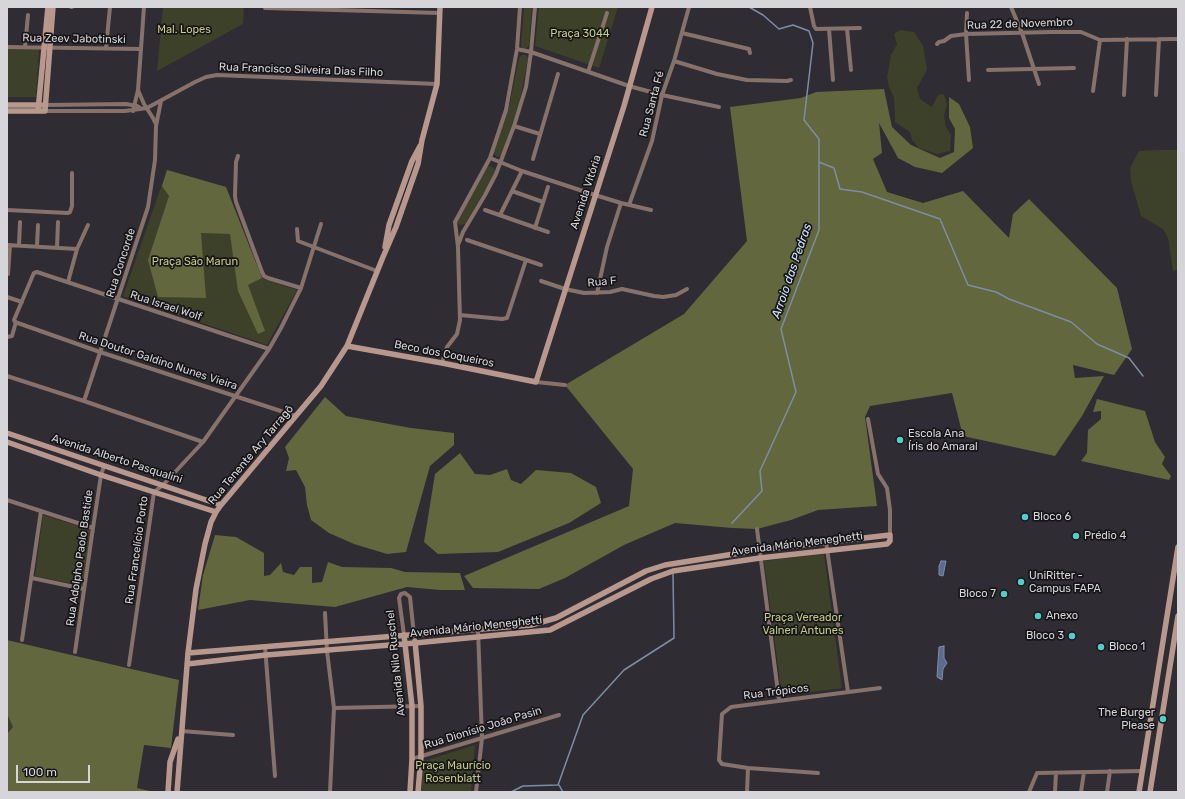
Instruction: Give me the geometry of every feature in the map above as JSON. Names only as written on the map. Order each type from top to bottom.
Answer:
[{"type":"street","points":[[45,108],[48,7]]},
{"type":"street","points":[[38,108],[53,7]]},
{"type":"street","points":[[106,48],[110,7]]},
{"type":"street","points":[[133,111],[138,90],[144,7]]},
{"type":"street","points":[[442,363],[447,347],[457,334],[460,320],[458,247],[454,224],[455,218],[473,190],[490,158],[506,110],[517,49],[520,7]]},
{"type":"street","points":[[458,247],[465,228],[485,195],[501,163],[514,126],[526,86],[535,7]]},
{"type":"street","name":"Avenida Vitória","points":[[536,382],[629,86],[652,7]]},
{"type":"street","name":"Rua Santa Fé","points":[[629,205],[652,141],[662,95],[674,61],[689,7]]},
{"type":"street","points":[[810,7],[814,26],[818,30],[860,28]]},
{"type":"street","points":[[1011,7],[1022,33],[1039,84]]},
{"type":"street","points":[[265,8],[440,10]]},
{"type":"street","name":"Rua Tenente Ary Tarragô","points":[[177,792],[188,653],[196,589],[205,544],[216,512],[221,505],[321,386],[347,346],[382,257],[396,227],[418,164],[422,140],[437,84],[440,10]]},
{"type":"street","points":[[588,72],[607,13]]},
{"type":"street","points":[[967,13],[966,34],[968,80]]},
{"type":"street","points":[[25,47],[28,15]]},
{"type":"street","points":[[847,28],[851,70]]},
{"type":"street","points":[[830,29],[833,80]]},
{"type":"street","name":"Rua 22 de Novembro","points":[[937,44],[950,36],[966,34],[1081,32],[1100,40],[1178,39]]},
{"type":"street","points":[[682,33],[749,49],[750,53]]},
{"type":"street","points":[[1124,95],[1127,39]]},
{"type":"street","points":[[1156,95],[1159,39]]},
{"type":"street","points":[[1093,91],[1100,40]]},
{"type":"street","name":"Rua Zeev Jabotinski","points":[[7,47],[141,49]]},
{"type":"street","points":[[517,49],[531,52],[629,86],[662,95],[719,107]]},
{"type":"street","points":[[674,61],[717,74],[747,80],[791,80]]},
{"type":"street","points":[[988,70],[1074,68]]},
{"type":"street","points":[[533,159],[558,74]]},
{"type":"street","name":"Rua Francisco Silveira Dias Filho","points":[[147,108],[201,79],[217,75],[437,84]]},
{"type":"street","name":"Rua Concorde","points":[[138,90],[144,104],[154,118],[156,126]]},
{"type":"street","name":"Rua Concorde","points":[[84,401],[119,299],[148,207],[155,160],[156,126],[161,101]]},
{"type":"street","points":[[7,105],[38,108],[134,105],[140,108]]},
{"type":"street","points":[[7,111],[38,108]]},
{"type":"street","points":[[45,108],[133,111],[140,108],[147,108]]},
{"type":"street","points":[[514,126],[540,134]]},
{"type":"street","points":[[238,156],[236,162],[236,202],[262,272],[264,276],[268,278],[301,288]]},
{"type":"street","points":[[490,158],[522,171],[595,195],[652,210]]},
{"type":"street","points":[[500,216],[522,171]]},
{"type":"street","points":[[7,210],[70,212],[72,206],[72,173]]},
{"type":"street","points":[[535,228],[548,188]]},
{"type":"street","points":[[512,191],[543,202]]},
{"type":"street","points":[[597,293],[607,247],[621,203]]},
{"type":"street","points":[[485,210],[548,232]]},
{"type":"street","points":[[19,245],[20,222]]},
{"type":"street","points":[[57,248],[58,222]]},
{"type":"street","name":"Rua Francelício Porto","points":[[129,665],[154,492],[163,485],[203,442],[269,350],[301,288],[321,224]]},
{"type":"street","points":[[454,224],[459,229],[465,228]]},
{"type":"street","points":[[37,246],[38,225]]},
{"type":"street","points":[[68,282],[77,249],[88,225]]},
{"type":"street","points":[[297,229],[297,240],[377,271]]},
{"type":"street","points":[[467,240],[541,266]]},
{"type":"street","points":[[8,274],[8,245],[77,249]]},
{"type":"street","points":[[460,315],[502,319],[507,318],[526,260]]},
{"type":"street","name":"Rua Israel Wolf","points":[[22,302],[34,273],[68,282],[269,350]]},
{"type":"street","name":"Rua F","points":[[541,281],[565,289],[584,293],[597,293],[622,289],[663,297],[676,295],[687,289]]},
{"type":"street","points":[[7,297],[22,302],[12,336],[7,337]]},
{"type":"street","name":"Rua Doutor Galdino Nunes Vieira","points":[[15,322],[100,352],[296,416]]},
{"type":"street","name":"Beco dos Coqueiros","points":[[347,346],[536,382]]},
{"type":"street","points":[[7,382],[8,377],[84,401],[203,442]]},
{"type":"street","points":[[536,382],[566,385]]},
{"type":"street","points":[[868,419],[878,474],[887,488],[890,510],[890,535]]},
{"type":"street","name":"Avenida Alberto Pasqualini","points":[[7,433],[221,505]]},
{"type":"street","name":"Avenida Alberto Pasqualini","points":[[7,442],[101,475],[216,512]]},
{"type":"street","name":"Rua Adolpho Paolo Bastide","points":[[75,652],[101,475],[104,466]]},
{"type":"street","points":[[7,500],[93,528]]},
{"type":"street","points":[[22,640],[41,511]]},
{"type":"street","points":[[757,529],[779,700]]},
{"type":"street","name":"Avenida Mário Meneghetti","points":[[187,664],[266,655],[327,651],[550,630],[651,579],[673,571],[760,558],[887,544],[890,541],[890,535],[759,550],[664,565],[646,571],[556,618],[531,625],[188,653]]},
{"type":"street","points":[[826,542],[848,692]]},
{"type":"street","points":[[1143,792],[1139,792],[1178,547]]},
{"type":"street","points":[[664,565],[667,573]]},
{"type":"street","points":[[32,578],[84,589]]},
{"type":"street","name":"Avenida Nilo Ruschel","points":[[410,792],[412,759],[412,706],[399,598],[401,594],[405,593],[410,597],[421,706],[421,757],[418,792]]},
{"type":"street","points":[[605,593],[608,600]]},
{"type":"street","points":[[326,613],[327,651],[334,708],[330,792]]},
{"type":"street","points":[[1167,619],[1178,614]]},
{"type":"street","points":[[1150,792],[1178,614]]},
{"type":"street","points":[[548,620],[550,630]]},
{"type":"street","points":[[476,792],[482,738],[478,630]]},
{"type":"street","points":[[265,646],[275,776]]},
{"type":"street","name":"Rua Trópicos","points":[[748,768],[722,764],[719,760],[722,714],[731,707],[880,688]]},
{"type":"street","points":[[334,708],[421,706]]},
{"type":"street","name":"Rua Dionísio João Pasin","points":[[412,759],[559,715]]},
{"type":"street","points":[[181,731],[233,735]]},
{"type":"street","name":"Rua Tenente Ary Tarragô","points":[[168,792],[170,764],[181,731]]},
{"type":"street","points":[[170,764],[176,762],[178,765]]},
{"type":"street","points":[[747,792],[748,768],[818,773]]},
{"type":"street","points":[[1107,792],[1110,771]]},
{"type":"street","points":[[1029,792],[1038,773],[1142,771]]},
{"type":"street","points":[[1081,792],[1084,772]]},
{"type":"street","points":[[1054,792],[1056,773]]},
{"type":"green space","name":"Mal. Lopes","points":[[163,7],[244,7],[243,24],[157,71]]},
{"type":"green space","points":[[524,7],[532,7],[529,45],[526,49],[522,48],[521,45]]},
{"type":"green space","name":"Praça 3044","points":[[539,7],[618,7],[599,68],[535,46]]},
{"type":"green space","points":[[900,30],[914,32],[923,46],[927,70],[917,88],[920,99],[932,107],[938,95],[944,94],[947,104],[944,116],[946,127],[951,135],[950,151],[937,154],[919,148],[912,140],[910,132],[895,122],[894,98],[889,87],[887,77],[891,55],[897,44],[894,34]]},
{"type":"green space","points":[[7,49],[39,49],[36,97],[7,97]]},
{"type":"green space","points":[[522,55],[526,55],[528,58],[520,100],[502,155],[497,157],[494,151],[509,107],[519,58]]},
{"type":"green space","points":[[884,89],[892,127],[911,145],[940,158],[954,152],[955,129],[949,118],[949,97],[959,104],[970,127],[973,148],[942,173],[915,167],[898,158],[879,123],[882,153],[873,159],[887,192],[923,203],[963,191],[1009,238],[1013,214],[1029,199],[1117,288],[1132,349],[1114,375],[1073,365],[1075,378],[1104,376],[1082,416],[1055,456],[963,436],[952,393],[870,406],[865,417],[877,506],[818,510],[791,520],[757,529],[675,523],[624,545],[565,578],[539,589],[473,588],[464,576],[629,506],[633,469],[565,385],[684,314],[747,241],[730,107],[801,98],[816,92]]},
{"type":"green space","points":[[1178,150],[1178,270],[1173,271],[1168,238],[1163,229],[1141,216],[1131,181],[1130,168],[1139,151]]},
{"type":"green space","points":[[490,166],[494,168],[495,171],[490,182],[465,224],[459,225],[457,220],[487,167]]},
{"type":"green space","name":"Praça São Marun","points":[[167,170],[226,187],[262,278],[297,290],[267,345],[123,296]]},
{"type":"green space","points":[[167,170],[226,187],[262,278],[248,285],[265,331],[258,334],[238,291],[230,234],[201,233],[206,298],[158,297],[148,260],[169,196],[162,186]]},
{"type":"green space","points":[[325,397],[346,416],[411,428],[454,433],[454,445],[430,466],[406,552],[387,554],[354,544],[329,533],[311,520],[307,505],[305,487],[296,470],[286,471],[289,458],[285,447]]},
{"type":"green space","points":[[1097,399],[1145,411],[1155,442],[1165,457],[1162,464],[1171,476],[1169,480],[1081,461],[1087,453],[1088,430],[1101,419],[1101,411],[1093,412]]},
{"type":"green space","points":[[460,453],[475,474],[490,475],[507,469],[511,480],[521,484],[536,470],[571,473],[596,487],[601,503],[569,523],[498,552],[438,554],[424,542],[435,474]]},
{"type":"green space","points":[[43,515],[91,530],[83,586],[35,576]]},
{"type":"green space","points":[[215,535],[236,537],[264,553],[264,576],[270,575],[281,563],[283,572],[294,575],[300,567],[312,567],[312,583],[322,582],[328,562],[342,567],[391,568],[405,572],[460,573],[465,590],[440,590],[407,587],[335,607],[250,600],[198,610],[203,575]]},
{"type":"green space","name":"Praça Vereador Valneri Antunes","points":[[824,554],[842,688],[782,696],[764,561]]},
{"type":"green space","points":[[7,640],[179,680],[171,748],[144,745],[137,788],[154,792],[7,792],[7,734],[13,727],[7,714]]},
{"type":"green space","points":[[7,714],[13,727],[7,734]]},
{"type":"green space","name":"Praça Maurício Rosenblatt","points":[[475,745],[471,792],[421,792],[424,761]]},
{"type":"water","points":[[941,561],[946,561],[943,576],[939,575],[939,566]]},
{"type":"water","points":[[944,646],[944,658],[947,663],[943,669],[942,680],[937,677],[939,647]]},
{"type":"waterway","name":"Arroio das Pedras","points":[[732,523],[762,491],[760,471],[796,392],[781,329],[819,230],[819,139],[804,120],[813,43],[809,31],[793,25],[779,29],[763,15],[749,7]]},
{"type":"waterway","points":[[819,162],[834,168],[840,189],[862,192],[940,219],[968,285],[996,292],[1009,299],[1071,322],[1097,344],[1129,358],[1143,376]]},
{"type":"waterway","name":"Arroio das Pedras","points":[[558,785],[583,715],[624,670],[674,638],[673,574]]},
{"type":"waterway","name":"Arroio das Pedras","points":[[511,792],[523,786],[558,785]]},
{"type":"waterway","points":[[559,785],[563,792]]},
{"type":"place","name":"Escola Ana Íris do Amaral","points":[[900,440]]},
{"type":"place","name":"Bloco 6","points":[[1025,517]]},
{"type":"place","name":"Prédio 4","points":[[1076,536]]},
{"type":"place","name":"UniRitter - Campus FAPA","points":[[1021,582]]},
{"type":"place","name":"Bloco 7","points":[[1004,594]]},
{"type":"place","name":"Anexo","points":[[1038,616]]},
{"type":"place","name":"Bloco 3","points":[[1072,636]]},
{"type":"place","name":"Bloco 1","points":[[1101,647]]},
{"type":"place","name":"The Burger Please","points":[[1163,719]]}]
